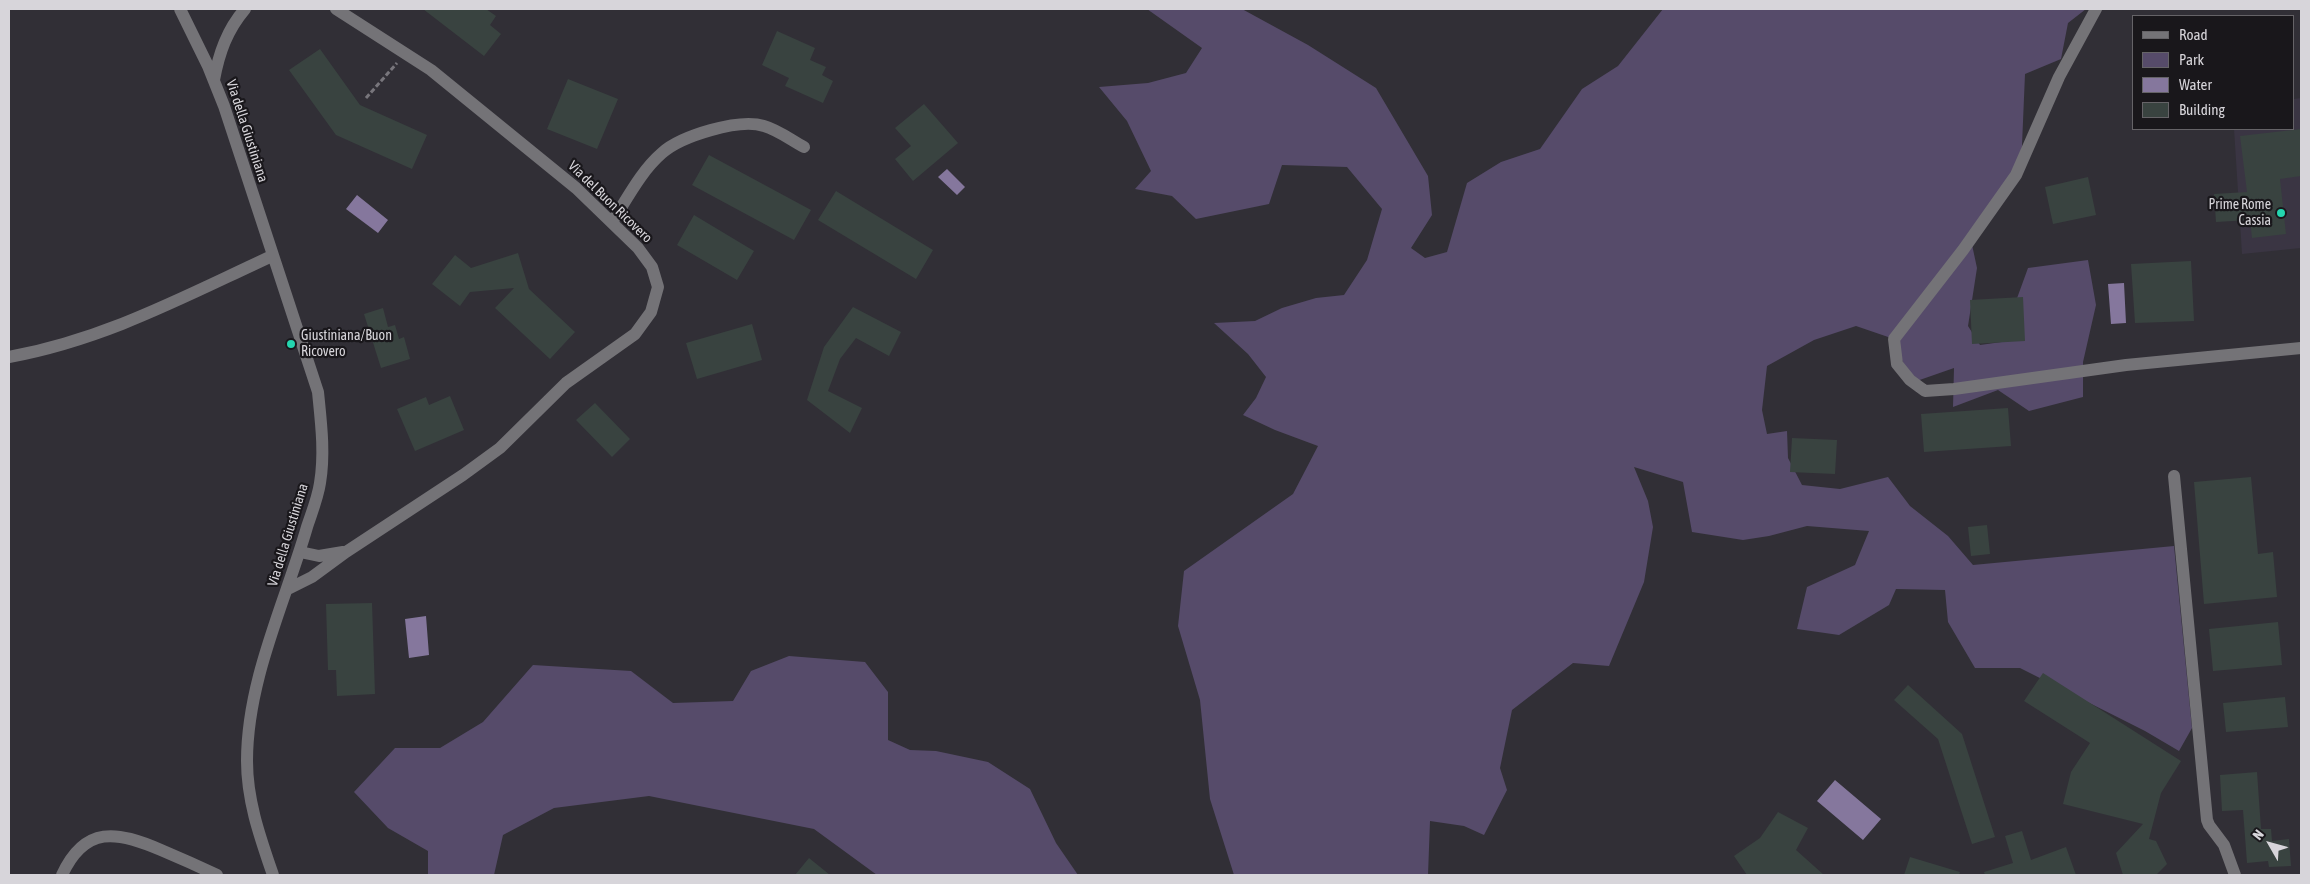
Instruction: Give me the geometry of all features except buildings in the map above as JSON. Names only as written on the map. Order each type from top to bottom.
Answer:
[{"type":"street","name":"Via della Giustiniana","points":[[180,9],[214,80],[318,392],[323,433],[320,483],[252,704],[247,761],[249,801],[273,875]]},
{"type":"street","points":[[214,80],[226,38],[235,21],[246,9]]},
{"type":"street","name":"Via del Buon Ricovero","points":[[288,589],[312,576],[489,456],[566,383],[621,345],[644,324],[655,304],[658,287],[655,274],[638,248],[576,188],[431,70],[336,9]]},
{"type":"street","points":[[2096,9],[2059,77],[2016,175],[1964,250],[1894,339],[1897,364],[1910,380],[1925,390],[1954,389],[2126,365],[2301,348]]},
{"type":"street","points":[[612,222],[657,158],[668,148],[691,137],[741,124],[756,124],[771,128],[804,148]]},
{"type":"street","points":[[9,357],[64,345],[107,331],[272,256]]},
{"type":"street","points":[[2174,476],[2207,820],[2209,826],[2224,845],[2235,875]]},
{"type":"street","name":"Via del Buon Ricovero","points":[[300,552],[318,556],[346,552]]},
{"type":"street","points":[[62,875],[68,862],[81,847],[93,839],[114,835],[134,838],[217,875]]},
{"type":"path","points":[[366,98],[405,53]]},
{"type":"shaded area","points":[[2301,98],[2301,248],[2242,254],[2234,130],[2295,130],[2295,99]]},
{"type":"green space","points":[[1147,9],[1242,9],[1308,45],[1376,88],[1428,176],[1432,215],[1411,248],[1425,258],[1447,252],[1467,183],[1501,162],[1540,149],[1582,89],[1618,66],[1663,9],[2086,9],[2068,23],[2061,59],[2025,74],[2021,169],[1971,240],[1977,268],[1968,326],[1980,345],[2016,340],[2012,312],[2028,268],[2088,260],[2096,305],[2083,362],[2083,397],[2029,411],[1998,390],[1953,407],[1954,368],[1911,383],[1894,339],[1856,326],[1814,340],[1767,366],[1762,410],[1767,434],[1787,431],[1788,458],[1802,485],[1840,489],[1888,477],[1910,506],[1948,536],[1973,565],[2174,546],[2192,728],[2179,751],[2145,731],[2020,668],[1975,668],[1948,622],[1945,590],[1896,589],[1889,605],[1839,635],[1797,629],[1807,587],[1855,565],[1869,531],[1807,526],[1769,536],[1743,540],[1692,532],[1683,482],[1634,467],[1648,501],[1653,527],[1644,582],[1609,666],[1573,663],[1512,710],[1500,768],[1507,790],[1484,835],[1464,826],[1430,821],[1428,875],[1234,875],[1210,799],[1200,700],[1178,626],[1184,571],[1293,494],[1318,446],[1275,430],[1243,415],[1256,398],[1266,377],[1248,354],[1214,323],[1255,321],[1282,308],[1316,298],[1344,295],[1367,260],[1382,209],[1347,167],[1282,165],[1269,204],[1196,219],[1172,196],[1135,189],[1151,171],[1127,121],[1099,87],[1148,83],[1186,73],[1202,48]]},
{"type":"green space","points":[[789,656],[865,662],[888,692],[888,740],[910,750],[936,751],[988,762],[1030,789],[1056,843],[1078,875],[877,875],[814,829],[649,796],[554,808],[503,835],[494,875],[428,875],[428,851],[388,828],[354,792],[395,748],[440,748],[483,722],[533,665],[631,671],[673,703],[733,701],[751,671]]},
{"type":"water","points":[[947,169],[965,187],[957,195],[938,177]]},
{"type":"water","points":[[357,195],[388,220],[378,233],[346,209]]},
{"type":"water","points":[[2124,283],[2126,323],[2111,324],[2108,284]]},
{"type":"water","points":[[426,616],[429,655],[409,658],[405,619]]},
{"type":"water","points":[[1835,780],[1881,819],[1863,840],[1817,801]]},
{"type":"place","name":"Prime Rome Cassia","points":[[2281,213]]},
{"type":"place","name":"Giustiniana/Buon Ricovero","points":[[291,344]]}]
